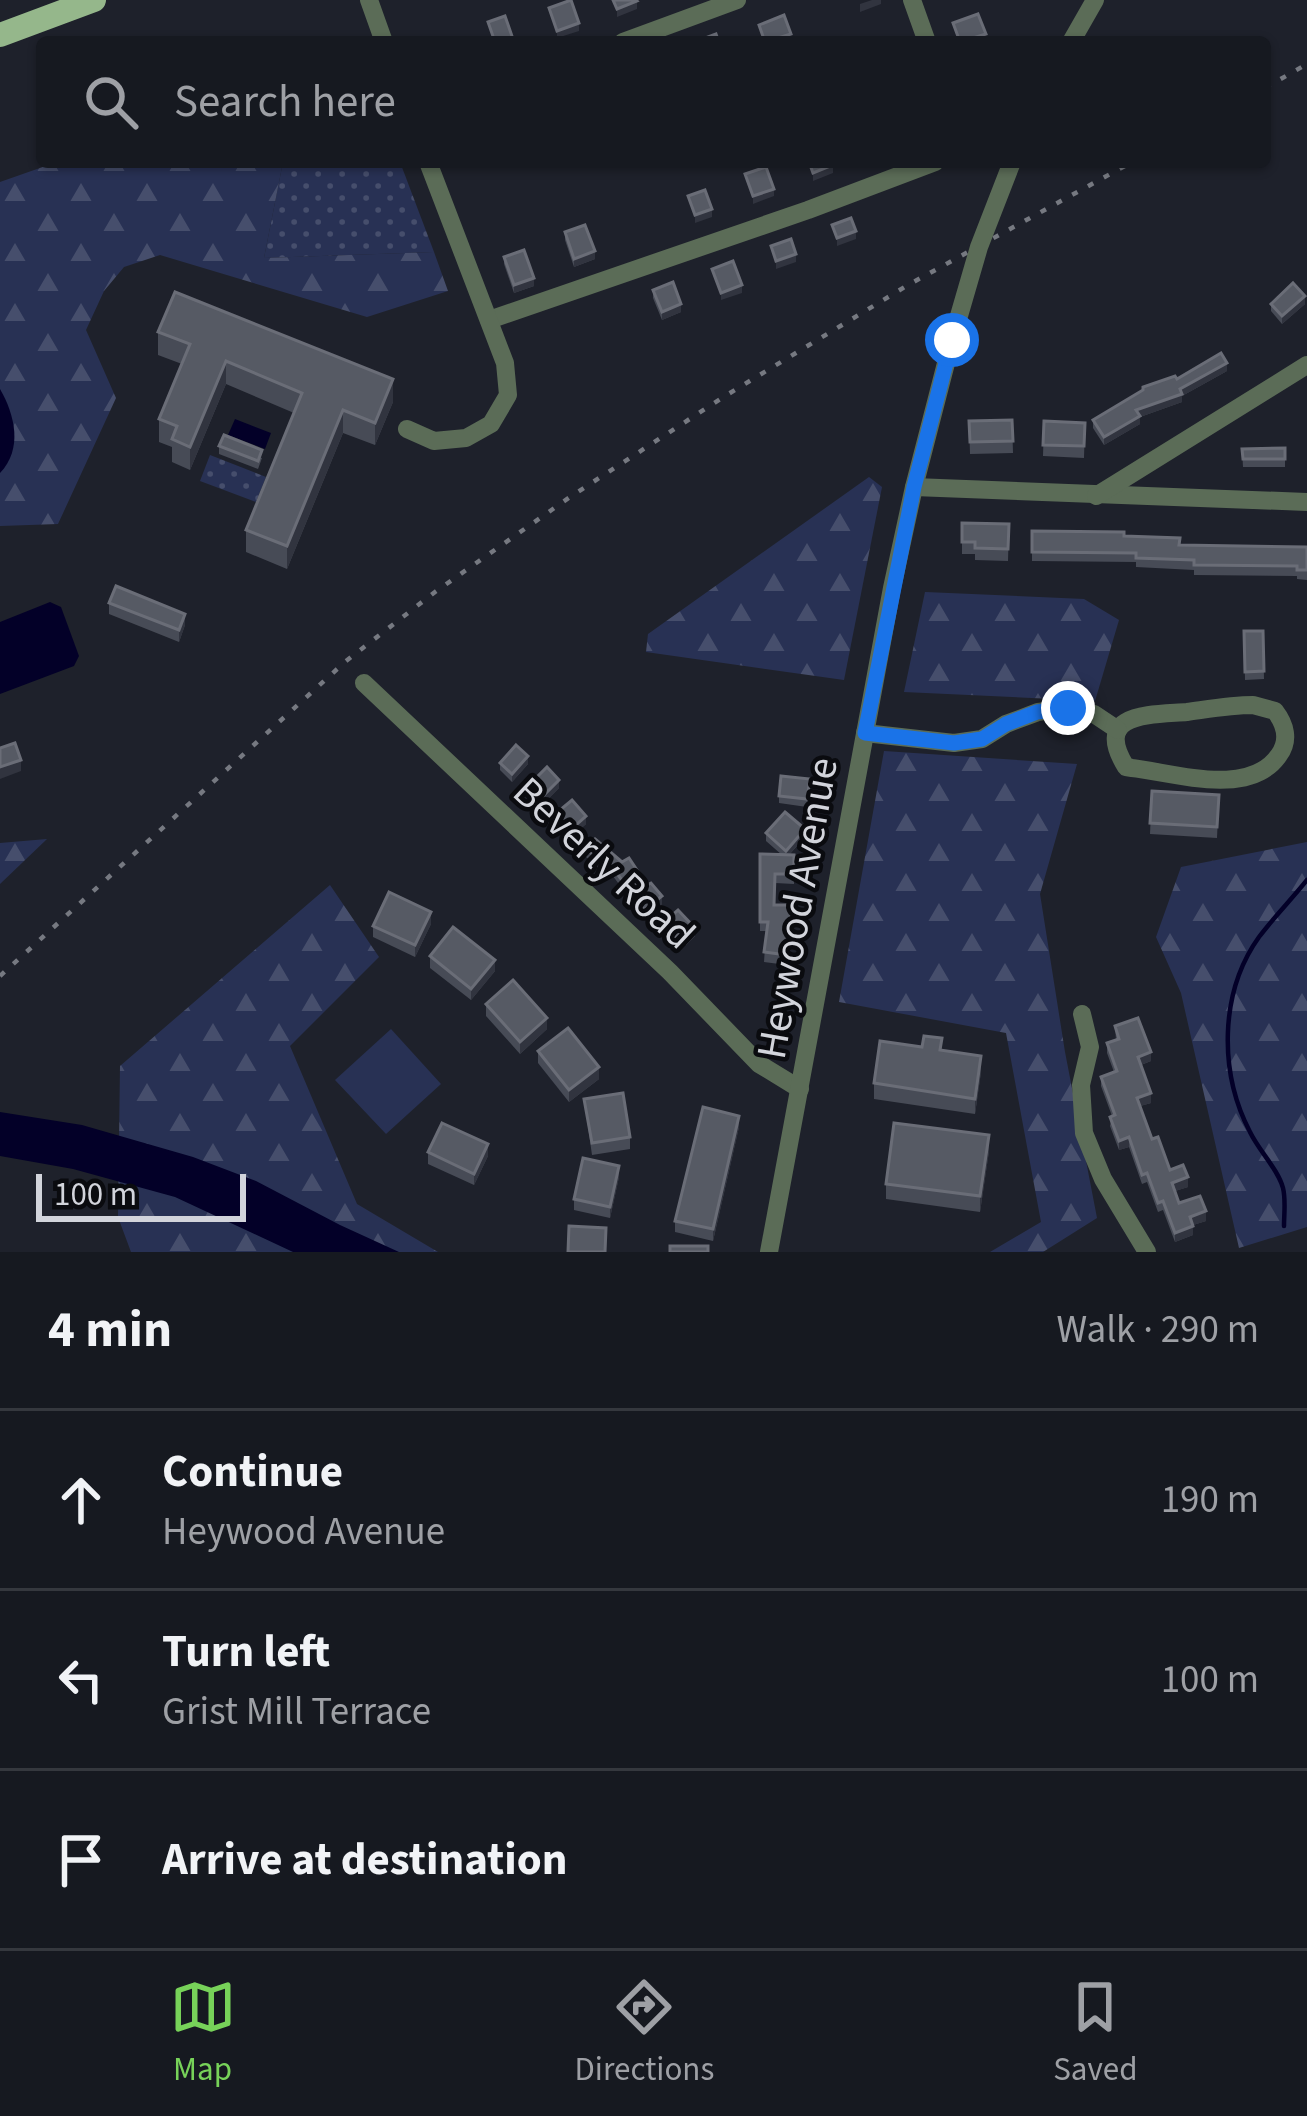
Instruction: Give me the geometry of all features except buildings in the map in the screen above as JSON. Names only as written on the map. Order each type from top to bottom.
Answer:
[{"type":"main road","points":[[0,35],[94,0]]},
{"type":"street","points":[[369,0],[382,36]]},
{"type":"street","points":[[639,36],[737,0]]},
{"type":"street","points":[[912,0],[925,36]]},
{"type":"street","points":[[1074,36],[1095,0]]},
{"type":"street","points":[[407,429],[434,441],[466,438],[491,424],[508,395],[505,363],[430,168]]},
{"type":"street","points":[[489,320],[919,168]]},
{"type":"street","name":"Heywood Avenue","points":[[769,1252],[914,487],[952,340],[1010,168]]},
{"type":"street","points":[[1096,496],[1307,364]]},
{"type":"street","points":[[914,487],[1307,502]]},
{"type":"street","name":"Beverly Road","points":[[364,683],[670,972],[759,1064],[800,1089]]},
{"type":"street","points":[[1253,705],[1275,711],[1286,735],[1281,753],[1265,770],[1224,781],[1126,767],[1116,747],[1118,730],[1136,716],[1253,705]]},
{"type":"street","points":[[865,733],[954,743],[982,739],[1037,712],[1068,708],[1094,714],[1118,730]]},
{"type":"street","points":[[1082,1013],[1090,1047],[1081,1085],[1084,1133],[1103,1179],[1147,1252]]},
{"type":"green space","points":[[40,168],[282,168],[264,258],[434,252],[448,291],[367,317],[160,255],[124,267],[104,291],[86,330],[116,398],[58,524],[0,526],[0,182]]},
{"type":"green space","points":[[282,168],[402,168],[434,252],[264,258]]},
{"type":"green space","points":[[210,455],[266,477],[256,502],[200,481]]},
{"type":"green space","points":[[869,477],[882,487],[844,680],[646,652],[648,634]]},
{"type":"green space","points":[[925,592],[1084,599],[1119,620],[1095,701],[904,692]]},
{"type":"green space","points":[[884,751],[1077,764],[1040,894],[1097,1218],[1043,1252],[990,1252],[1041,1222],[1006,1033],[839,1002]]},
{"type":"green space","points":[[47,839],[0,884],[0,843]]},
{"type":"green space","points":[[1307,842],[1307,1227],[1239,1248],[1181,993],[1156,937],[1181,867]]},
{"type":"green space","points":[[330,885],[379,957],[290,1046],[357,1204],[438,1252],[131,1252],[118,1217],[120,1066]]},
{"type":"green space","points":[[391,1029],[441,1084],[386,1134],[335,1080]]},
{"type":"shaded area","points":[[0,389],[10,410],[14,443],[0,473]]},
{"type":"shaded area","points":[[235,419],[271,433],[265,449],[228,435]]},
{"type":"shaded area","points":[[50,602],[61,607],[79,656],[74,666],[0,694],[0,622]]},
{"type":"shaded area","points":[[0,1112],[82,1125],[193,1157],[256,1181],[399,1252],[293,1252],[175,1197],[73,1169],[0,1156]]},
{"type":"waterway","points":[[1284,1226],[1281,1181],[1250,1132],[1233,1085],[1228,1033],[1236,983],[1246,959],[1307,880]]},
{"type":"railway","points":[[1271,85],[1307,64]]},
{"type":"railway","points":[[0,976],[346,661],[435,592],[725,396],[908,285],[1121,168]]},
{"type":"route","points":[[952,340],[914,487],[865,733],[954,743],[982,739],[1037,712],[1068,708]]}]
